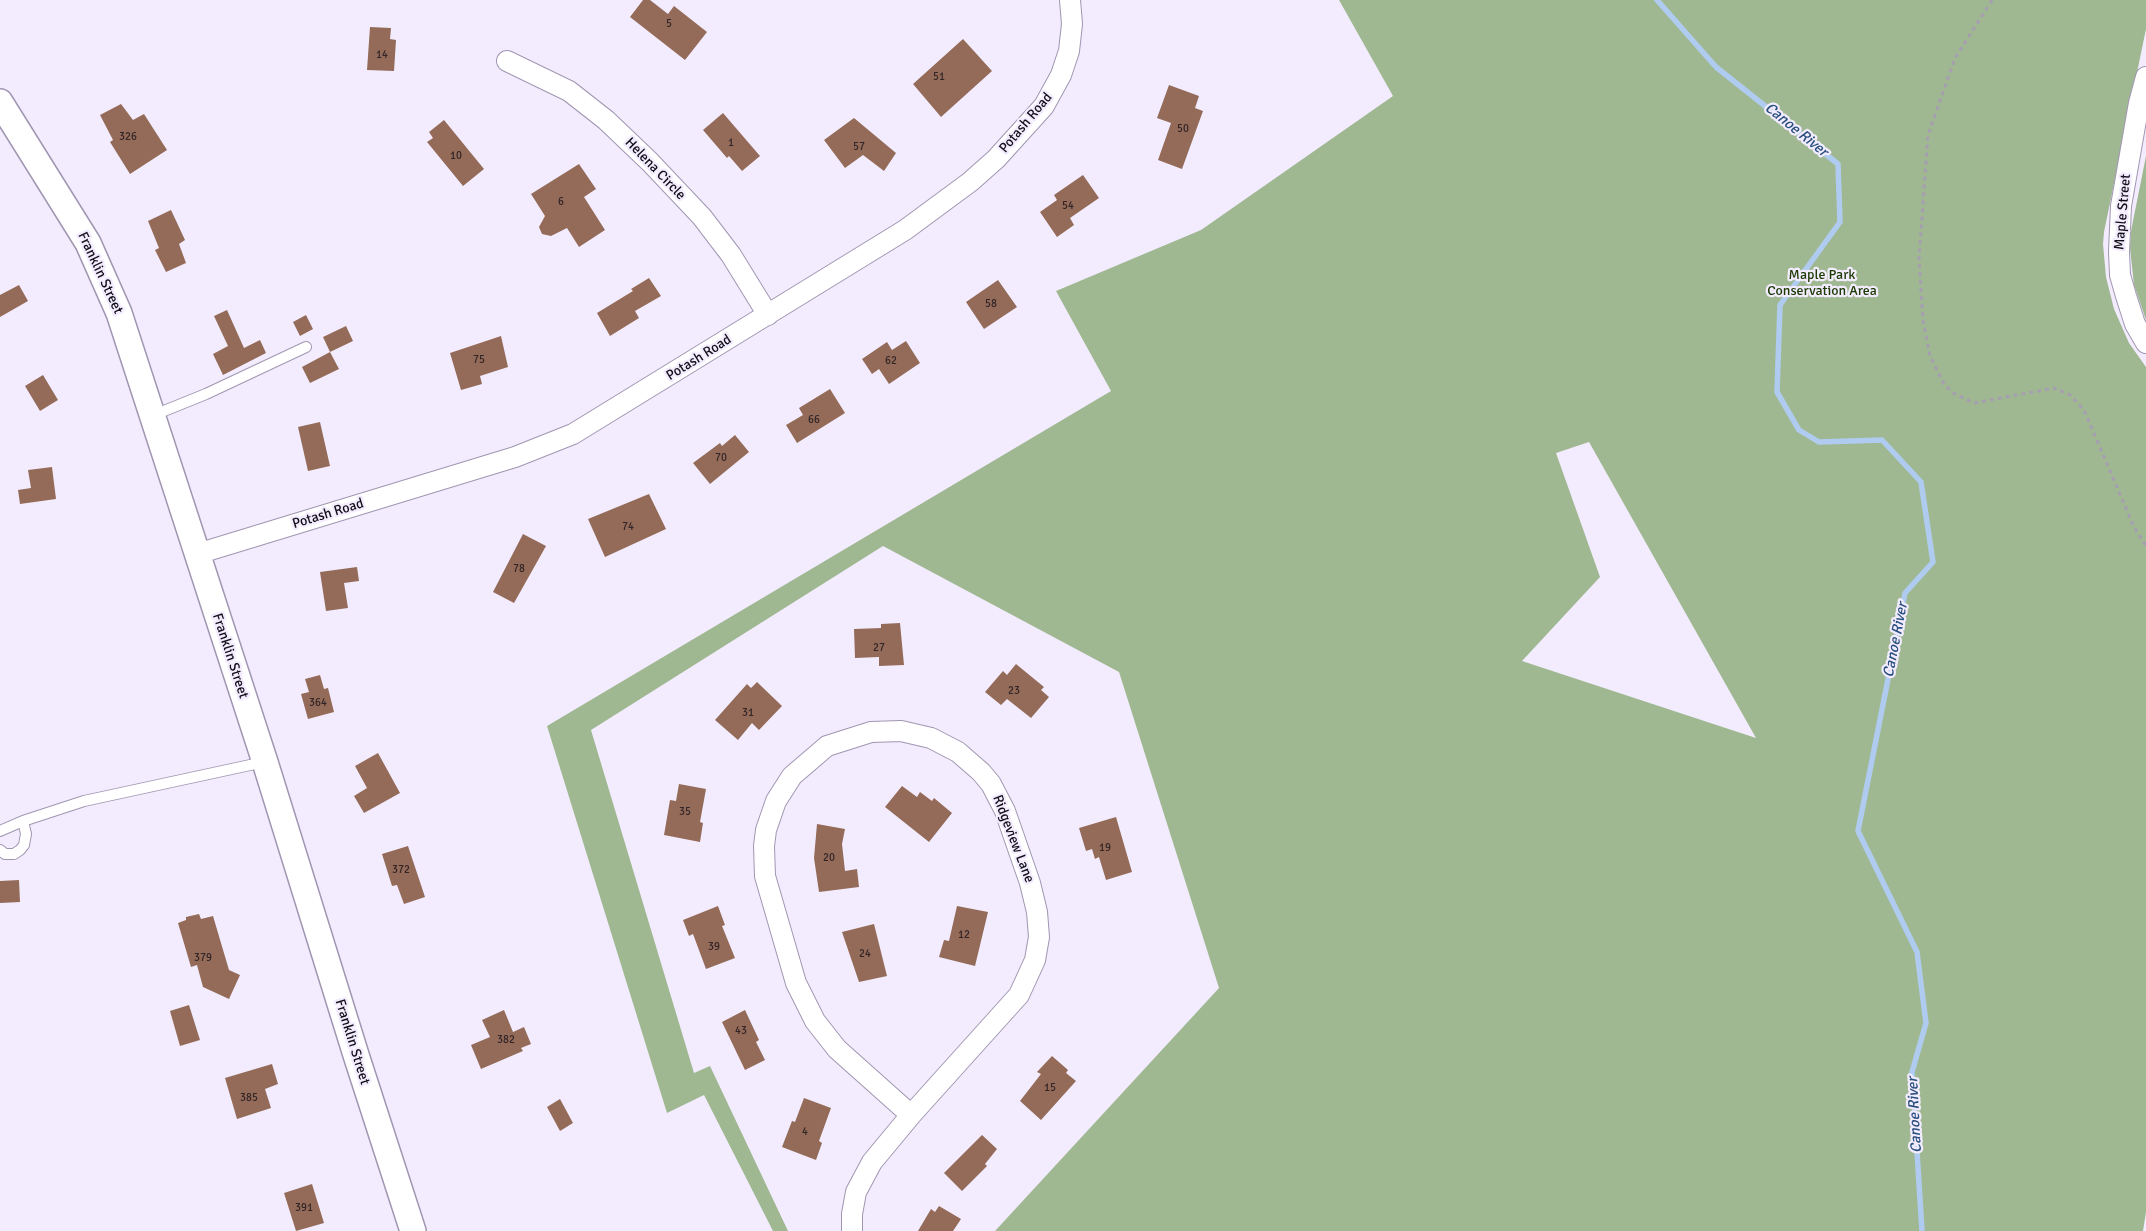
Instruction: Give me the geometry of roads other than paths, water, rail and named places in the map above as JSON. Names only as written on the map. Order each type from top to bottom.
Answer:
[{"type":"street","name":"Potash Road","points":[[197,554],[515,456],[561,440],[601,419],[926,216],[970,182],[1002,152],[1044,106],[1061,76],[1071,38],[1070,0]]},
{"type":"street","name":"Helena Circle","points":[[507,61],[568,92],[606,120],[644,156],[708,225],[731,255],[768,315]]},
{"type":"street","name":"Maple Street","points":[[2146,77],[2139,103],[2121,206],[2119,252],[2120,275],[2126,296],[2135,324],[2146,343]]},
{"type":"street","name":"Franklin Street","points":[[0,102],[55,188],[96,261],[119,313],[266,762],[358,1064],[413,1231]]},
{"type":"street","name":"Ridgeview Lane","points":[[852,1231],[852,1214],[856,1192],[872,1162],[911,1114],[1018,995],[1030,973],[1037,949],[1037,912],[1030,883],[1005,811],[991,784],[982,772],[958,752],[931,738],[901,731],[871,732],[827,746],[803,764],[788,782],[776,801],[766,830],[765,876],[796,984],[811,1015],[837,1048],[911,1114]]},
{"type":"lane","points":[[154,416],[306,347]]},
{"type":"lane","points":[[0,831],[23,821],[84,801],[266,762]]},
{"type":"lane","points":[[0,850],[5,854],[14,854],[24,845],[26,834],[23,821]]},
{"type":"waterway","name":"Canoe River","points":[[1657,0],[1716,67],[1838,164],[1840,222],[1780,305],[1777,392],[1799,430],[1819,442],[1882,440],[1921,482],[1933,562],[1905,593],[1858,831],[1917,952],[1926,1023],[1912,1072],[1922,1231]]},
{"type":"park label","name":"Maple Park Conservation Area","points":[[1822,284]]}]
